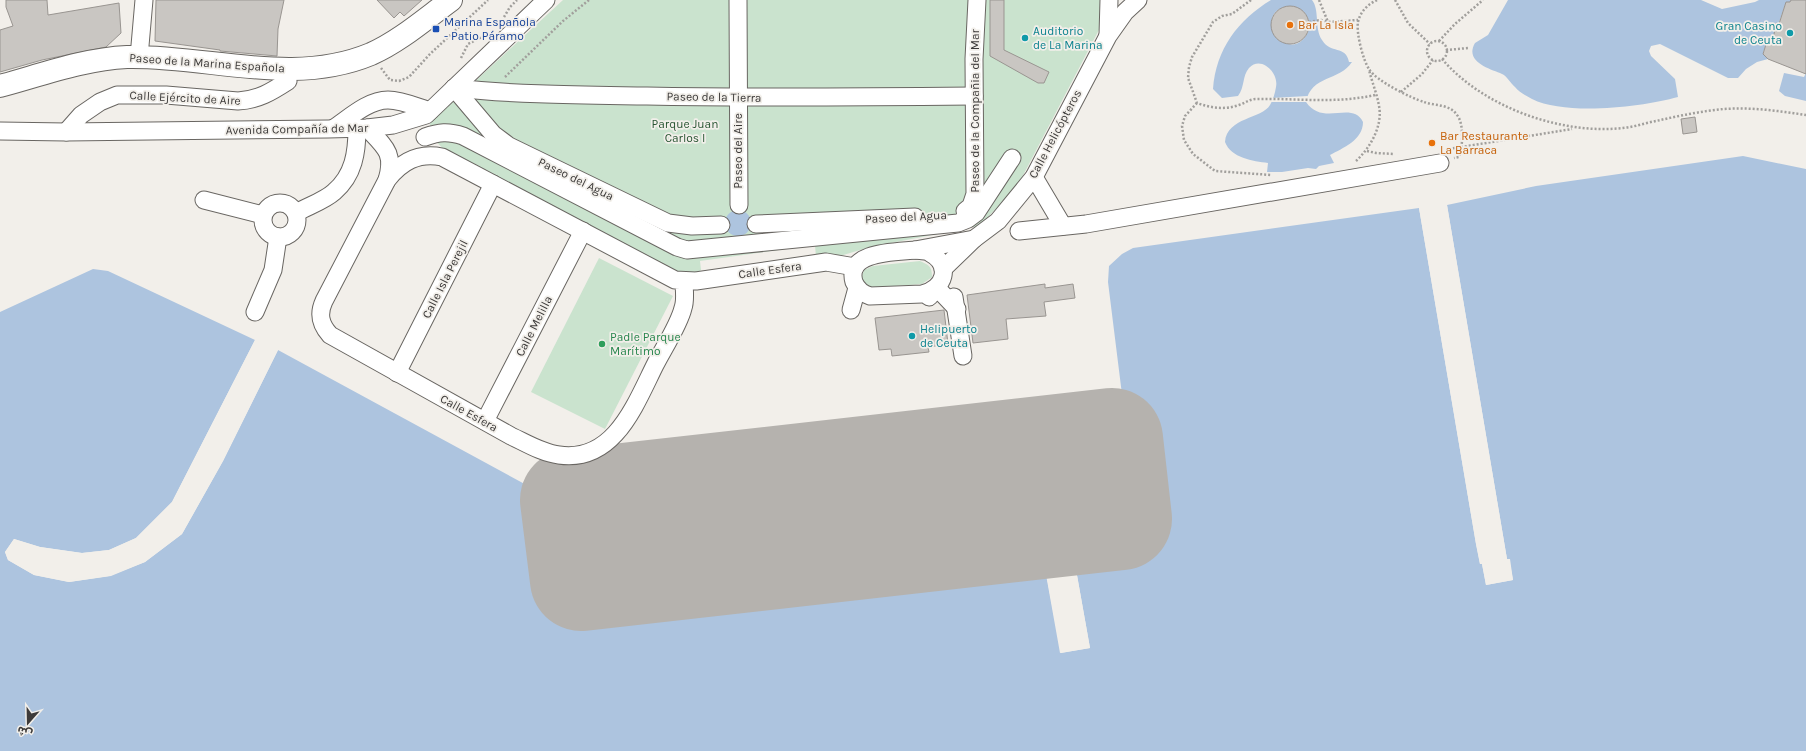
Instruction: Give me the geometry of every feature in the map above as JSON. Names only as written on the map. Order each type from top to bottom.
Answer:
[{"type":"main road","name":"Paseo de la Marina Española","points":[[0,86],[96,61],[139,57],[225,66],[276,69],[316,67],[345,63],[370,54],[393,43],[451,0]]},
{"type":"main road","name":"Paseo de la Marina Española","points":[[0,97],[96,70],[119,66],[142,66],[246,81],[288,81],[308,80],[328,74],[345,63]]},
{"type":"street","points":[[139,57],[144,0]]},
{"type":"street","name":"Avenida Compañía de Mar","points":[[0,131],[66,132],[333,129],[393,125],[428,113],[546,0]]},
{"type":"street","name":"Paseo del Aire","points":[[738,0],[739,205]]},
{"type":"street","name":"Paseo de la Compañia del Mar","points":[[960,215],[971,206],[975,194],[974,59],[977,0]]},
{"type":"street","name":"Calle Helicópteros","points":[[943,270],[974,239],[998,221],[1034,177],[1108,36],[1126,6],[1138,0]]},
{"type":"street","points":[[1108,1],[1108,36]]},
{"type":"street","name":"Calle Ejército de Aire","points":[[66,132],[81,115],[100,102],[117,95],[140,93],[238,101],[252,100],[270,93],[288,81]]},
{"type":"street","name":"Paseo de la Tierra","points":[[454,88],[490,92],[560,95],[738,98],[974,96]]},
{"type":"street","name":"Paseo del Agua","points":[[454,88],[489,130],[509,146],[668,223],[692,226],[721,225]]},
{"type":"street","points":[[333,129],[377,101],[388,100],[398,102],[428,113],[425,138],[430,155]]},
{"type":"street","points":[[296,213],[334,192],[340,185],[352,168],[362,128]]},
{"type":"street","name":"Calle Esfera","points":[[362,128],[385,149],[390,158],[390,169],[387,180]]},
{"type":"street","points":[[425,138],[437,132],[450,132],[463,136],[677,247],[688,250],[958,223],[968,219],[976,213],[1012,158]]},
{"type":"street","name":"Calle Esfera","points":[[684,281],[683,309],[644,388],[616,435],[600,448],[580,455],[559,455],[539,449],[486,422],[330,335],[324,328],[320,319],[324,301],[387,180],[395,170],[405,162],[417,157],[430,155],[442,157],[675,280],[684,281],[826,262],[855,267]]},
{"type":"street","points":[[1019,231],[1063,226],[1441,159]]},
{"type":"street","points":[[1034,177],[1063,226]]},
{"type":"street","name":"Calle Isla Perejil","points":[[397,373],[493,184]]},
{"type":"street","points":[[204,200],[263,215]]},
{"type":"street","points":[[276,203],[288,204],[296,213],[298,219],[294,230],[284,237],[278,238],[267,232],[264,227],[263,215],[270,206],[276,203]]},
{"type":"street","name":"Paseo del Aire","points":[[721,225],[725,211],[739,205],[752,211],[755,216],[756,224]]},
{"type":"street","name":"Paseo del Agua","points":[[756,224],[960,215]]},
{"type":"street","points":[[721,225],[726,235],[737,240],[748,237],[753,232],[756,224]]},
{"type":"street","name":"Calle Melilla","points":[[486,422],[583,231]]},
{"type":"street","points":[[255,312],[274,270],[278,238]]},
{"type":"street","name":"Calle Helicópteros","points":[[855,267],[865,257],[974,239]]},
{"type":"street","name":"Calle Helicópteros","points":[[864,292],[873,303],[880,307],[921,303],[928,300],[942,280],[943,270],[939,259],[928,252],[914,250]]},
{"type":"street","points":[[851,310],[864,292],[854,281],[855,267]]},
{"type":"street","points":[[943,270],[951,284],[957,309],[963,356]]},
{"type":"street","points":[[937,288],[957,309]]},
{"type":"path","points":[[370,54],[390,80],[399,81],[409,77],[430,54],[488,0]]},
{"type":"path","points":[[490,92],[563,21],[589,0]]},
{"type":"path","points":[[1251,0],[1232,14],[1222,16],[1213,22],[1192,57],[1188,67],[1188,78],[1198,103],[1206,107],[1231,108],[1255,99],[1346,100],[1375,95]]},
{"type":"path","points":[[1319,0],[1328,22]]},
{"type":"path","points":[[1355,162],[1367,151],[1377,128],[1379,119],[1379,106],[1357,31],[1358,20],[1363,10],[1377,0]]},
{"type":"path","points":[[1395,0],[1408,24],[1430,44]]},
{"type":"path","points":[[1430,44],[1439,41],[1455,24],[1483,0]]},
{"type":"path","points":[[1309,22],[1321,20],[1328,22],[1358,20]]},
{"type":"path","points":[[1439,41],[1444,44],[1446,50],[1442,59]]},
{"type":"path","points":[[1430,44],[1427,52],[1433,60]]},
{"type":"path","points":[[1446,50],[1469,48]]},
{"type":"path","points":[[1401,92],[1422,74],[1433,60],[1442,59]]},
{"type":"path","points":[[1442,59],[1465,81],[1502,104],[1540,120],[1571,128],[1623,128],[1666,118],[1725,109],[1771,110],[1806,115]]},
{"type":"path","points":[[1369,70],[1401,92],[1426,103],[1452,109],[1458,116],[1461,124],[1462,148],[1459,157],[1436,162],[1462,148],[1579,127]]},
{"type":"path","points":[[1198,103],[1185,116],[1182,126],[1184,140],[1193,154],[1215,171],[1274,175]]},
{"type":"path","points":[[1367,151],[1396,154]]},
{"type":"green space","name":"Parque Juan Carlos I","points":[[563,0],[1102,0],[1101,26],[1017,187],[979,226],[870,247],[840,256],[816,257],[815,245],[700,261],[701,270],[697,273],[672,272],[452,157],[431,137],[430,123]]},
{"type":"green space","name":"Padle Parque Marítimo","points":[[599,258],[673,296],[605,429],[531,392]]},
{"type":"green space","points":[[920,261],[929,266],[932,273],[932,277],[922,284],[868,288],[861,279],[864,270],[873,266]]},
{"type":"water","points":[[1271,0],[1312,0],[1316,9],[1318,30],[1322,40],[1329,47],[1345,53],[1349,62],[1352,62],[1347,68],[1320,82],[1314,87],[1309,93],[1306,102],[1313,109],[1321,113],[1352,113],[1358,116],[1363,122],[1360,134],[1356,139],[1330,155],[1334,163],[1319,166],[1316,169],[1308,168],[1282,172],[1267,172],[1268,163],[1243,158],[1232,152],[1225,142],[1227,134],[1238,123],[1266,110],[1273,99],[1275,92],[1275,76],[1268,67],[1259,64],[1254,65],[1247,71],[1242,89],[1238,96],[1222,98],[1213,89],[1215,75],[1224,49],[1239,26],[1259,8]],"holes":[[[1292,6],[1304,12],[1309,22],[1308,32],[1300,42],[1291,44],[1283,41],[1276,34],[1272,26],[1273,17],[1279,10]]]},
{"type":"water","points":[[1508,0],[1701,0],[1722,9],[1759,0],[1791,0],[1790,2],[1786,2],[1773,40],[1767,41],[1763,53],[1768,59],[1757,62],[1746,69],[1738,78],[1728,78],[1660,44],[1651,46],[1649,51],[1651,56],[1675,79],[1678,97],[1625,107],[1584,108],[1564,107],[1547,104],[1532,99],[1518,91],[1504,75],[1485,67],[1476,60],[1473,55],[1475,43],[1488,35]]},
{"type":"water","points":[[1784,73],[1804,77],[1806,73],[1806,101],[1785,96],[1779,91]]},
{"type":"water","points":[[1743,156],[1806,169],[1806,751],[0,751],[0,312],[93,269],[108,271],[255,340],[172,502],[136,538],[109,550],[82,553],[40,547],[14,539],[5,552],[8,560],[34,575],[69,582],[111,576],[145,562],[182,534],[223,461],[278,350],[556,501],[567,589],[572,593],[1040,541],[1061,653],[1090,648],[1070,536],[1135,529],[1138,523],[1108,282],[1109,266],[1122,254],[1133,248],[1419,208],[1476,544],[1486,585],[1513,580],[1509,559],[1507,559],[1447,205],[1536,186]]},
{"type":"water","points":[[738,210],[748,213],[751,223],[748,233],[738,236],[728,233],[725,223],[728,213]]},
{"type":"pier","points":[[1308,96],[1306,102],[1271,102],[1270,100],[1271,98]]},
{"type":"pier","points":[[1447,205],[1507,559],[1510,559],[1513,580],[1486,585],[1476,544],[1419,208],[1421,208],[1477,542],[1488,582],[1511,579],[1508,561],[1505,560],[1445,206]]},
{"type":"pier","points":[[255,340],[256,341],[174,503],[138,540],[110,552],[82,555],[40,549],[14,541],[8,552],[10,559],[34,573],[69,580],[111,574],[144,560],[181,533],[222,460],[276,349],[278,350],[223,461],[182,534],[145,562],[109,576],[69,582],[34,575],[8,560],[5,552],[14,539],[40,547],[82,553],[109,550],[136,538],[172,502]]},
{"type":"pier","points":[[1068,536],[1070,536],[1090,648],[1060,653],[1040,541],[1042,540],[1062,651],[1088,647]]},
{"type":"building","points":[[6,0],[47,0],[48,15],[119,3],[121,33],[106,47],[42,60],[0,72],[0,30],[13,26],[6,7]]},
{"type":"building","points":[[156,0],[284,0],[278,29],[277,56],[220,51],[155,41]]},
{"type":"building","points":[[377,0],[422,0],[404,16],[400,12],[394,18]]},
{"type":"building","points":[[990,0],[1004,0],[1004,50],[1049,72],[1044,83],[1038,83],[990,56]]},
{"type":"building","name":"Gran Casino de Ceuta","points":[[1791,0],[1806,0],[1806,74],[1768,59],[1763,54],[1767,41],[1773,40],[1776,23],[1779,24],[1786,2],[1790,2]]},
{"type":"building","name":"Bar La Isla","points":[[1290,6],[1300,9],[1306,15],[1309,25],[1306,35],[1300,41],[1290,44],[1280,41],[1274,35],[1271,25],[1274,15],[1280,9]]},
{"type":"building","points":[[1695,117],[1697,132],[1683,134],[1681,119]]},
{"type":"building","points":[[1045,284],[1045,288],[1073,284],[1075,298],[1044,302],[1046,316],[1006,319],[1008,339],[973,343],[967,295]]},
{"type":"building","name":"Helipuerto de Ceuta","points":[[944,310],[948,344],[928,347],[929,352],[892,356],[891,349],[879,350],[875,318]]},
{"type":"runway","points":[[1112,439],[1121,519],[581,580],[571,500],[1112,439]]},
{"type":"place","name":"Bar La Isla","points":[[1290,25]]},
{"type":"place","name":"Marina Española - Patio Páramo","points":[[436,29]]},
{"type":"place","name":"Gran Casino de Ceuta","points":[[1790,33]]},
{"type":"place","name":"Auditorio de La Marina","points":[[1025,38]]},
{"type":"place","name":"Bar Restaurante La Barraca","points":[[1432,143]]},
{"type":"place","name":"Helipuerto de Ceuta","points":[[912,336]]},
{"type":"place","name":"Padle Parque Marítimo","points":[[602,344]]}]
